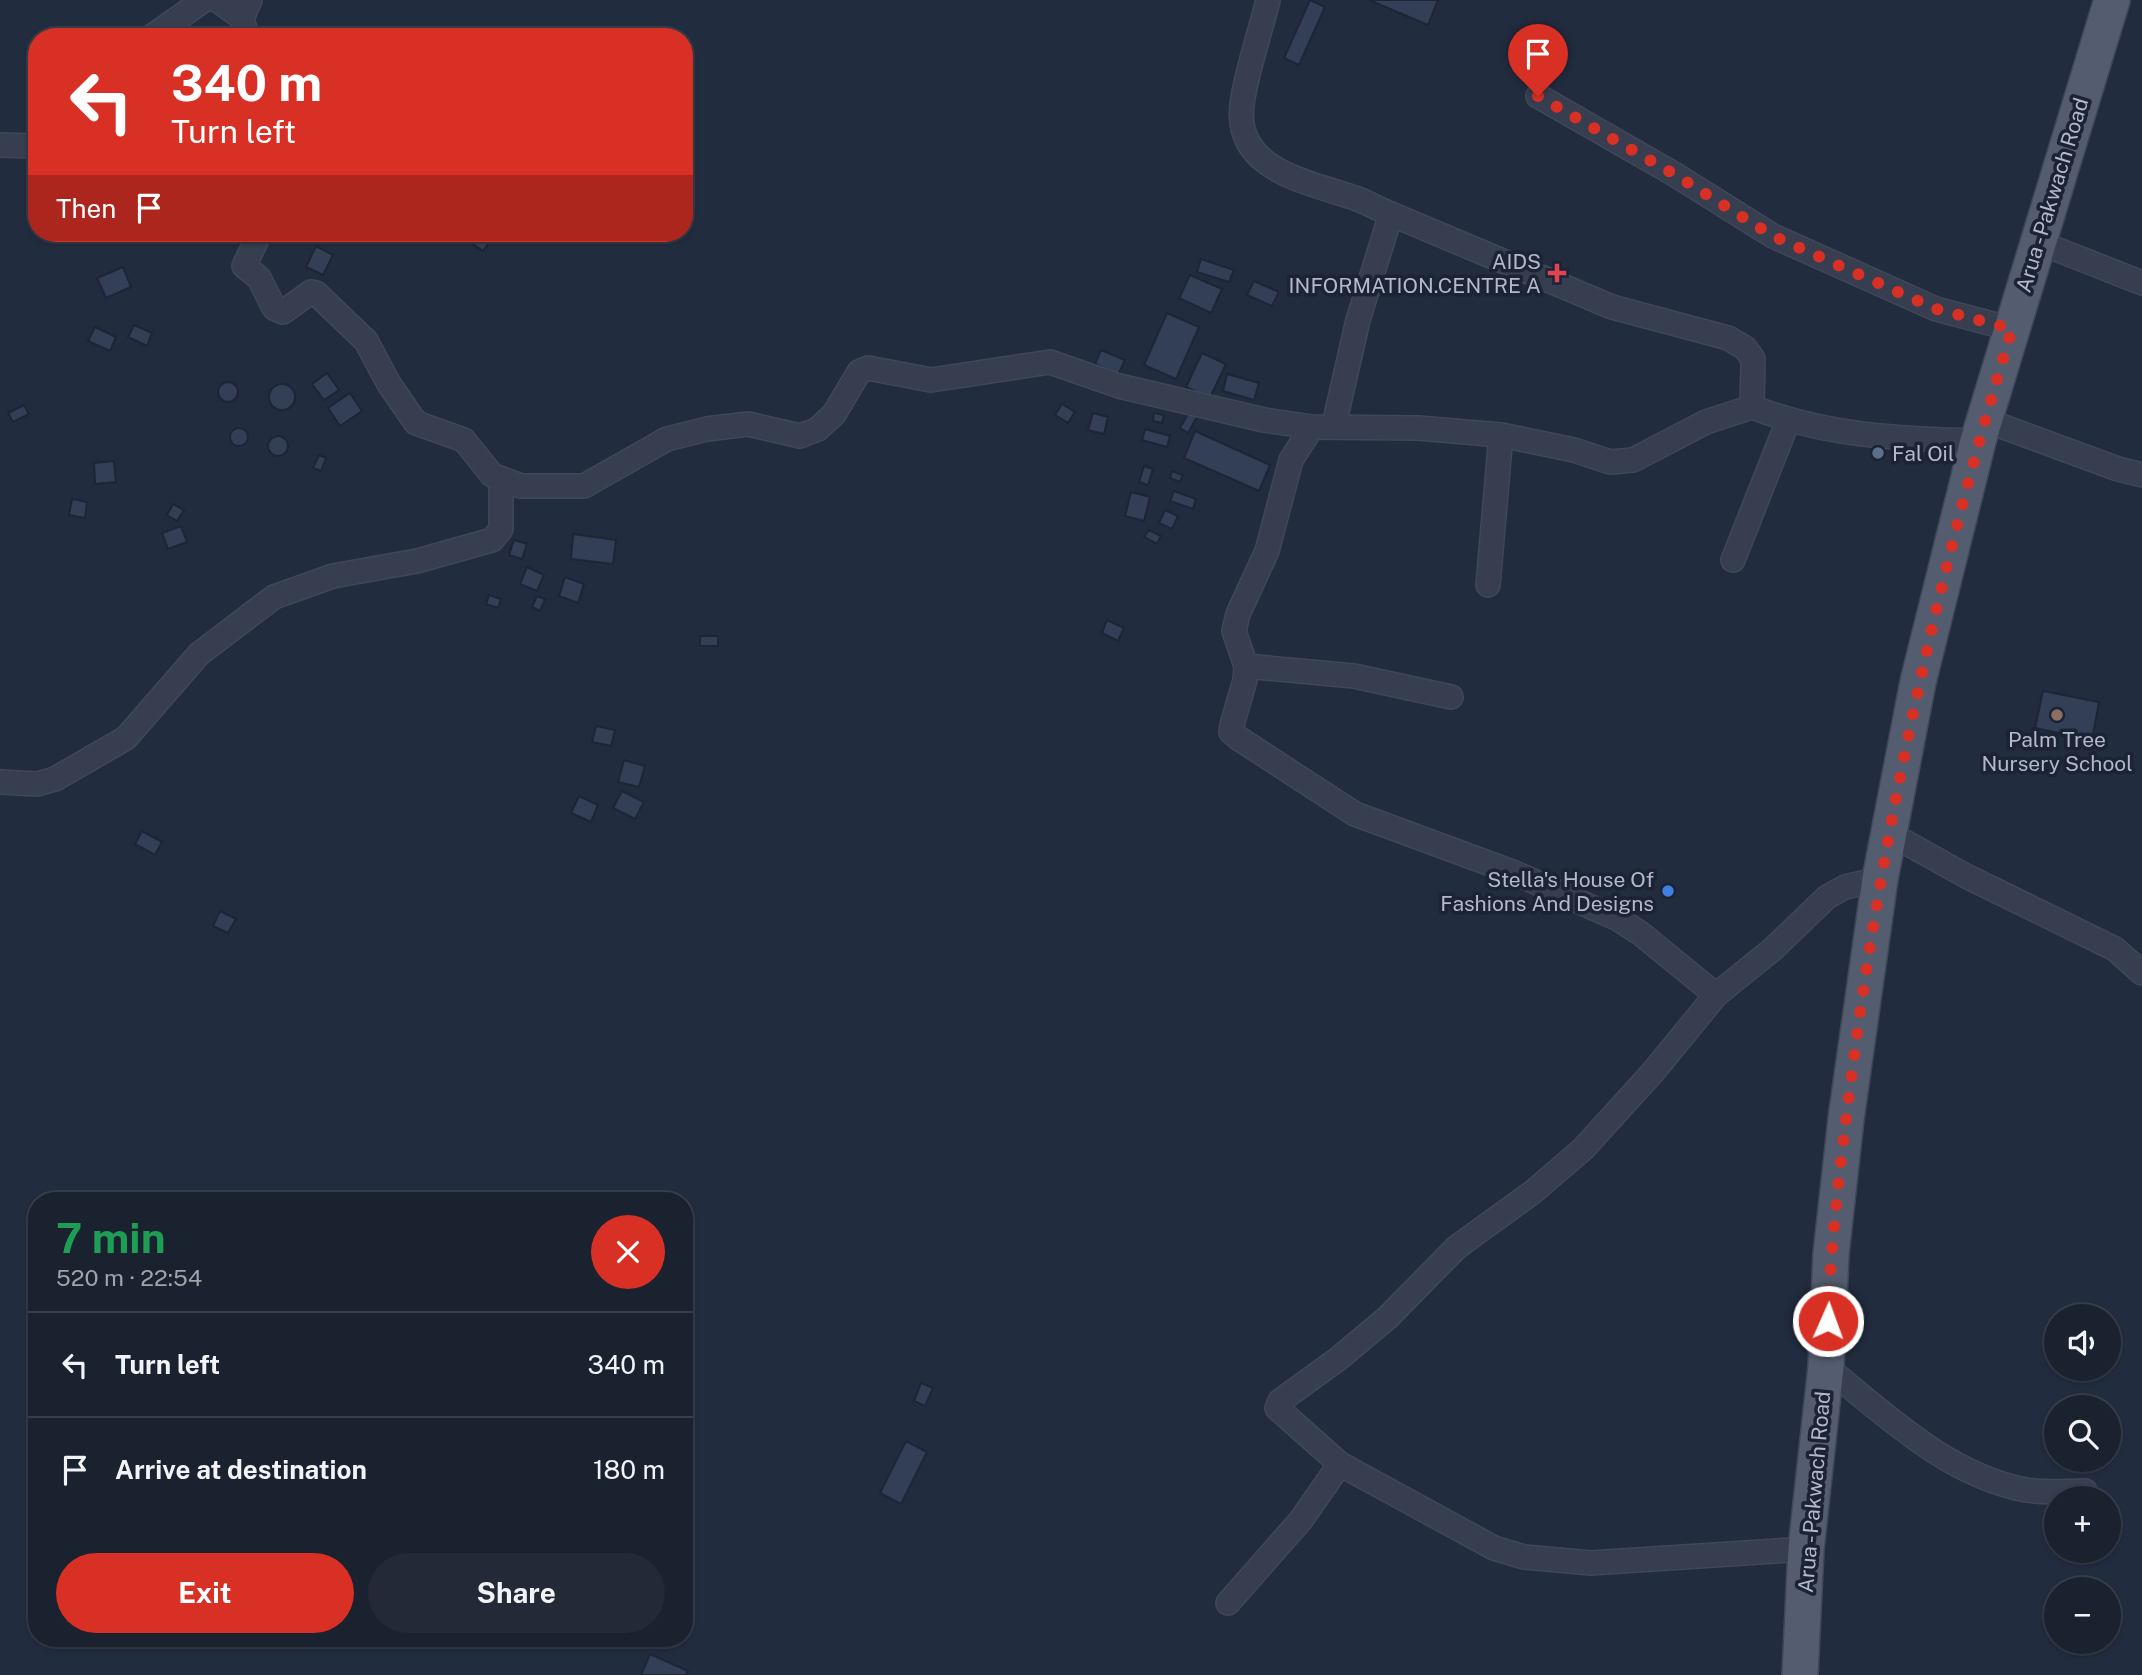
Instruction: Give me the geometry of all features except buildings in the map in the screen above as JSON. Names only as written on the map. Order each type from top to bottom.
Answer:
[{"type":"main road","name":"Arua - Pakwach Road","points":[[1800,1675],[1806,1549],[1826,1367],[1834,1227],[1880,879],[1918,682],[1981,430],[2112,0]]},
{"type":"street","points":[[164,28],[204,0]]},
{"type":"street","points":[[217,0],[246,18]]},
{"type":"street","points":[[1268,0],[1242,106],[1244,138],[1257,158],[1281,173],[1359,199],[1612,307],[1728,338],[1745,348],[1754,359],[1752,407]]},
{"type":"street","points":[[1538,96],[1674,174],[1773,236],[1936,309],[2012,329]]},
{"type":"street","points":[[0,145],[28,146]]},
{"type":"street","points":[[1391,214],[1323,426],[1291,460],[1266,551],[1238,614],[1234,631],[1246,666],[1231,732],[1355,814],[1515,873],[1618,919],[1640,933],[1716,995]]},
{"type":"street","points":[[256,242],[244,266],[259,278],[274,308],[283,312],[311,292],[316,293],[366,341],[389,384],[416,423],[464,440],[488,471],[501,480],[521,486],[584,486],[667,439],[725,426],[748,424],[800,436],[818,429],[834,414],[859,372],[868,368],[931,380],[1050,362],[1119,386],[1264,420],[1323,426],[1418,428],[1501,435],[1574,450],[1610,462],[1633,460],[1706,422],[1752,407],[1788,421],[1877,437],[1981,430],[2142,475]]},
{"type":"street","points":[[2038,242],[2142,283]]},
{"type":"street","points":[[1733,560],[1788,421]]},
{"type":"street","points":[[1489,585],[1501,435]]},
{"type":"street","points":[[0,782],[37,784],[55,779],[126,738],[199,654],[274,597],[333,576],[417,561],[492,540],[500,529],[501,480]]},
{"type":"street","points":[[1246,666],[1354,676],[1451,697]]},
{"type":"street","points":[[1889,832],[1966,876],[2115,949],[2142,973]]},
{"type":"street","points":[[1806,1549],[1591,1563],[1524,1557],[1493,1548],[1340,1464],[1277,1408],[1280,1401],[1387,1318],[1457,1247],[1533,1192],[1583,1149],[1648,1078],[1716,995],[1773,949],[1827,897],[1845,887],[1880,879]]},
{"type":"street","points":[[1826,1367],[1926,1446],[1958,1465],[2025,1490],[2044,1490]]},
{"type":"street","points":[[1228,1603],[1301,1520],[1340,1464]]},
{"type":"place","name":"AIDS INFORMATION.CENTRE A","points":[[1557,273]]},
{"type":"place","name":"Fal Oil","points":[[1878,453]]},
{"type":"place","name":"Palm Tree Nursery School","points":[[2057,715]]},
{"type":"place","name":"Stella's House Of Fashions And Designs","points":[[1668,891]]},
{"type":"route","points":[[1538,96],[1674,174],[1773,236],[1936,309],[2012,329],[1978,441],[1918,682],[1880,879],[1846,1119],[1831,1254],[1828,1321]]}]
